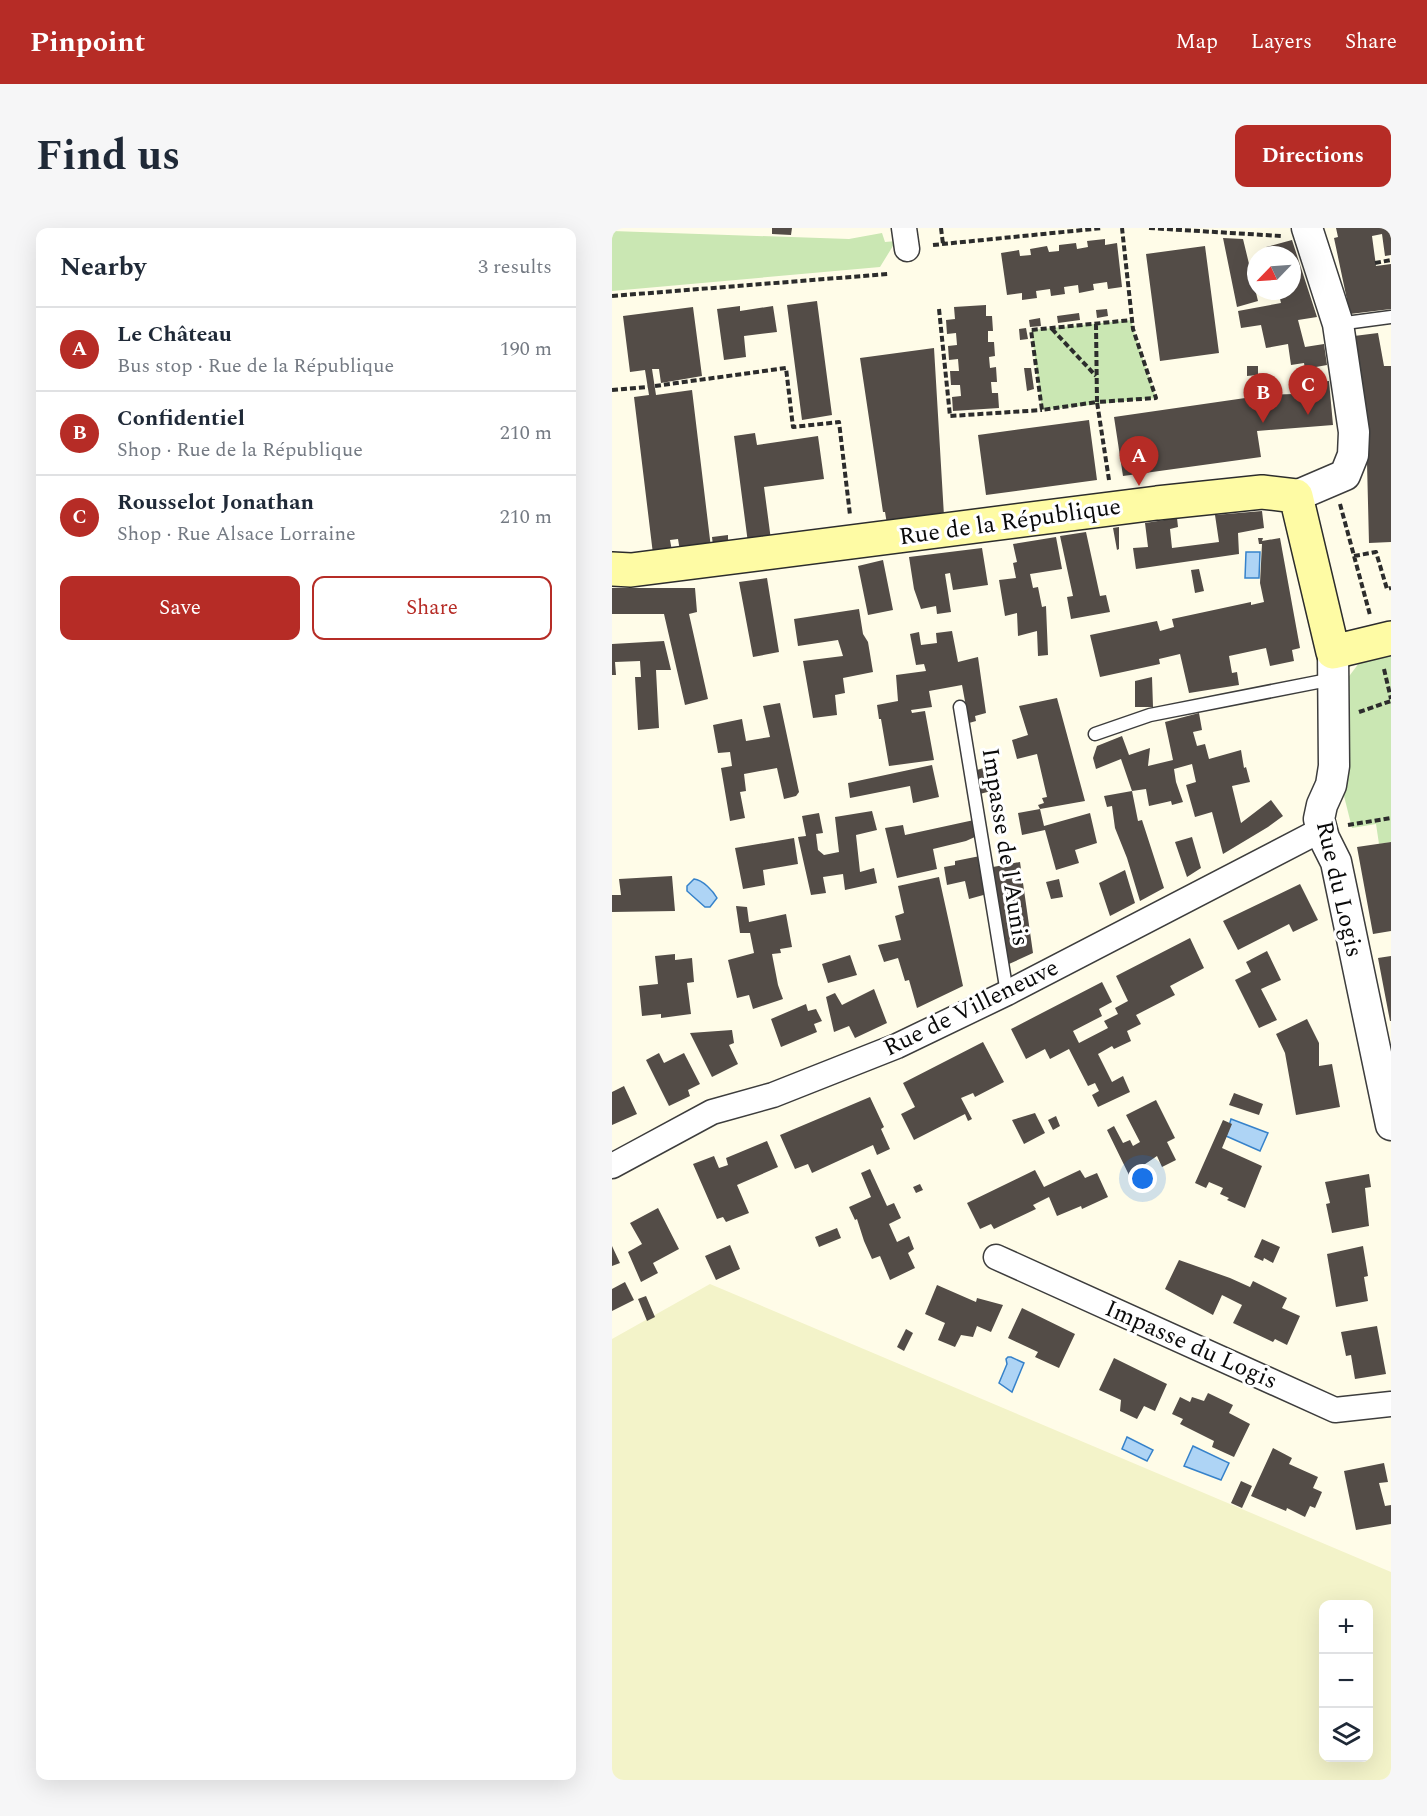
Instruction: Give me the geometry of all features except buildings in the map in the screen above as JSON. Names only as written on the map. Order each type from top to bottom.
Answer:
[{"type":"main road","name":"Rue de la République","points":[[612,569],[631,570],[1262,492],[1296,496]]},
{"type":"main road","points":[[1296,496],[1333,665],[1384,640]]},
{"type":"street","points":[[1296,496],[1345,475],[1353,455],[1354,432],[1338,324],[1308,232]]},
{"type":"street","name":"Rue du Logis","points":[[1333,665],[1334,766],[1331,785],[1322,805],[1319,819],[1321,830],[1336,862],[1391,1125]]},
{"type":"street","name":"Rue de Villeneuve","points":[[612,1166],[712,1112],[773,1095],[897,1046],[1007,993],[1321,830]]},
{"type":"street","name":"Impasse du Logis","points":[[996,1257],[1335,1410],[1391,1404]]},
{"type":"lane","points":[[1338,324],[1391,317]]},
{"type":"lane","points":[[1095,734],[1150,715],[1333,665]]},
{"type":"lane","name":"Impasse de l'Aunis","points":[[960,707],[1007,993]]},
{"type":"path","points":[[941,228],[943,244]]},
{"type":"path","points":[[933,245],[1103,228]]},
{"type":"path","points":[[939,309],[950,416],[1042,410],[1097,402],[1156,398],[1133,329],[1122,228]]},
{"type":"path","points":[[1149,228],[1267,237],[1308,232]]},
{"type":"path","points":[[1375,263],[1391,260]]},
{"type":"path","points":[[612,296],[888,274]]},
{"type":"path","points":[[1042,410],[1031,330],[1132,320]]},
{"type":"path","points":[[1096,324],[1097,402],[1113,509]]},
{"type":"path","points":[[1051,328],[1096,377]]},
{"type":"path","points":[[655,386],[786,368],[793,427],[838,422],[851,520]]},
{"type":"path","points":[[612,390],[648,387]]},
{"type":"path","points":[[1334,480],[1354,556],[1384,640],[1391,699]]},
{"type":"path","points":[[1354,556],[1376,552],[1387,589],[1391,588]]},
{"type":"path","points":[[1321,830],[1391,818]]},
{"type":"green space","points":[[612,231],[849,239],[882,233],[885,242],[896,241],[880,267],[612,291]]},
{"type":"green space","points":[[1132,320],[1156,398],[1042,410],[1031,330]]},
{"type":"green space","points":[[1391,655],[1391,842],[1379,844],[1376,824],[1352,828],[1343,792],[1347,679],[1359,663]]},
{"type":"green space","points":[[710,1284],[1391,1572],[1391,1780],[612,1780],[612,1339]]},
{"type":"water","points":[[1246,552],[1260,552],[1259,578],[1245,578]]},
{"type":"water","points":[[694,879],[704,884],[717,898],[710,907],[705,907],[687,891],[687,886]]},
{"type":"water","points":[[1231,1119],[1268,1133],[1260,1151],[1226,1136]]},
{"type":"water","points":[[1008,1357],[1024,1363],[1012,1392],[999,1383]]},
{"type":"water","points":[[1127,1437],[1153,1450],[1147,1461],[1122,1449]]},
{"type":"water","points":[[1193,1446],[1229,1463],[1221,1480],[1184,1466]]},
{"type":"place","name":"Rousselot Jonathan","points":[[1308,415]]},
{"type":"place","name":"Confidentiel","points":[[1263,423]]},
{"type":"place","name":"Le Château","points":[[1139,486]]}]
